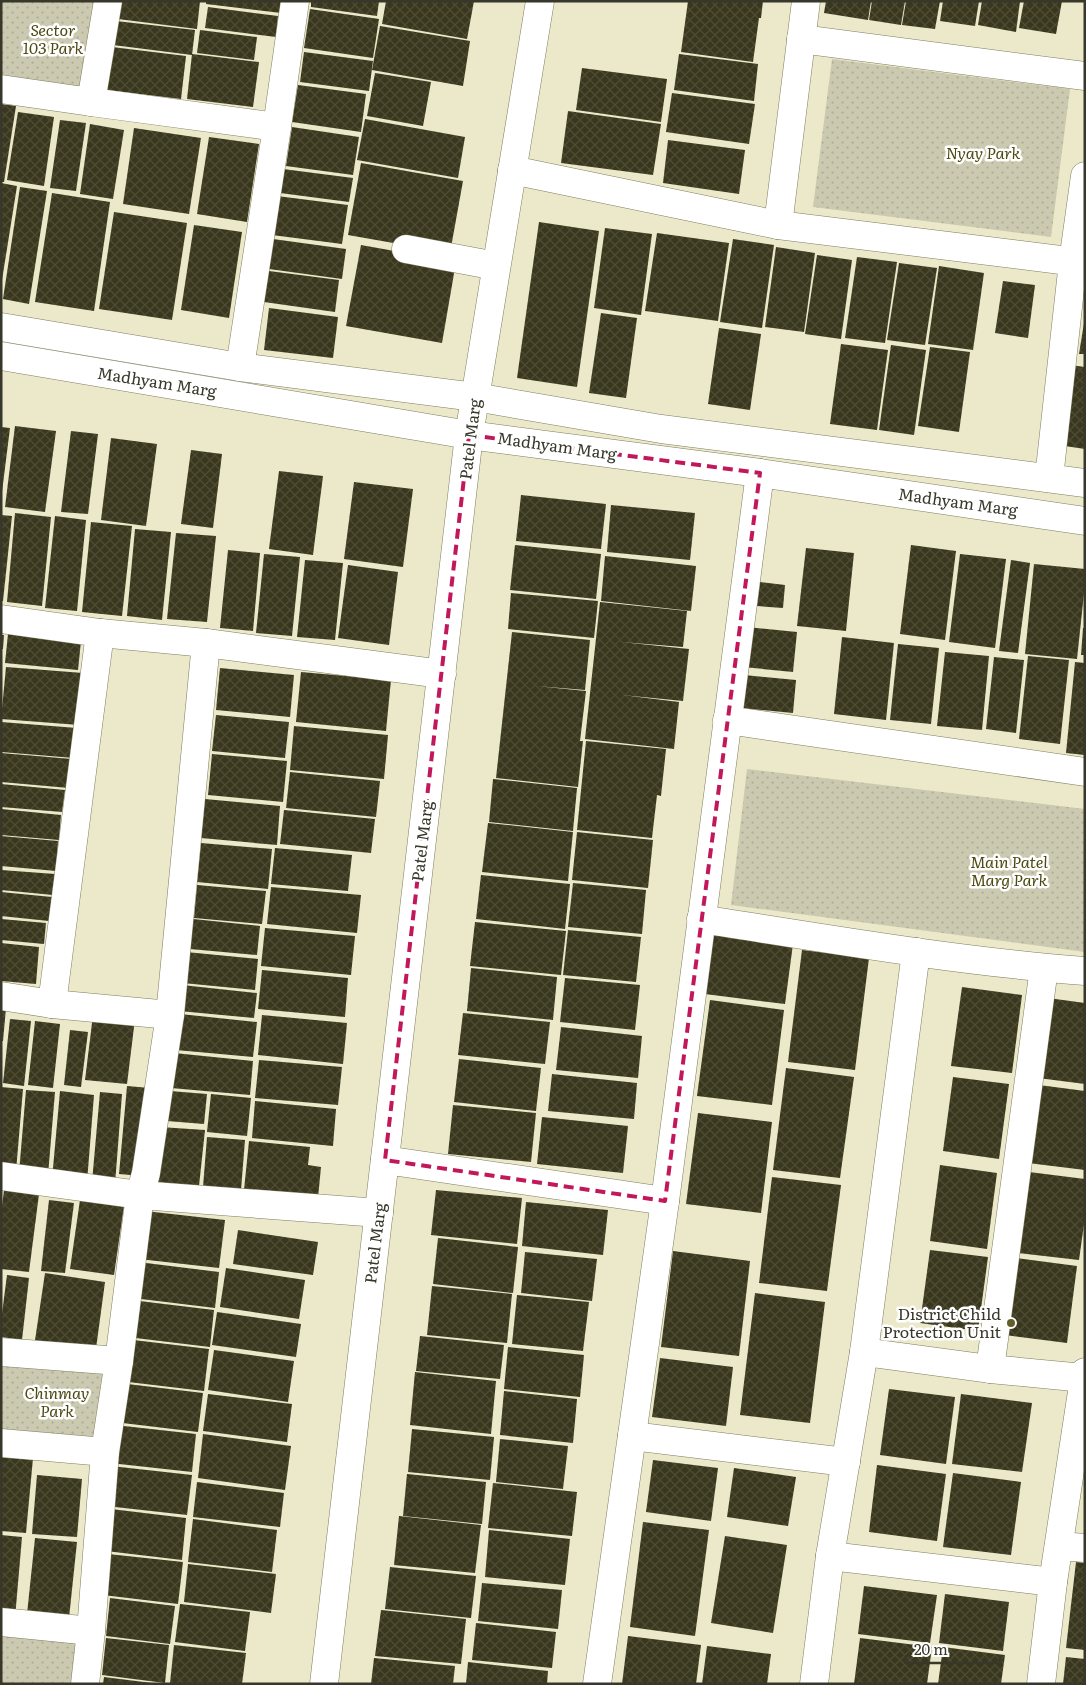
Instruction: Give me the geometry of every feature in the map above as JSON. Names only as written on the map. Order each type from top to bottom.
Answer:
[{"type":"street","points":[[91,102],[108,1]]},
{"type":"street","points":[[240,367],[295,1]]},
{"type":"street","name":"Patel Marg","points":[[324,1684],[470,434],[540,1]]},
{"type":"street","points":[[778,225],[806,1]]},
{"type":"street","points":[[801,39],[1085,76]]},
{"type":"street","points":[[1,89],[277,128]]},
{"type":"street","points":[[512,170],[778,225],[1079,262]]},
{"type":"street","points":[[1048,478],[1079,262],[1085,176]]},
{"type":"street","points":[[406,249],[496,266]]},
{"type":"street","name":"Madhyam Marg","points":[[1,327],[240,367],[475,397],[661,429],[1085,483]]},
{"type":"street","name":"Madhyam Marg","points":[[1,356],[470,434],[760,473],[1085,521]]},
{"type":"street","points":[[597,1684],[665,1201],[760,473]]},
{"type":"street","points":[[1,619],[100,633],[206,642],[442,674]]},
{"type":"street","points":[[52,1004],[100,633]]},
{"type":"street","points":[[85,1684],[105,1452],[119,1361],[140,1195],[146,1173],[170,1015],[206,642]]},
{"type":"street","points":[[727,720],[1085,772]]},
{"type":"street","points":[[701,919],[916,952],[1044,968],[1085,971]]},
{"type":"street","points":[[814,1684],[830,1556],[864,1352],[916,952]]},
{"type":"street","points":[[990,1369],[1044,968]]},
{"type":"street","points":[[1,996],[52,1004],[170,1015]]},
{"type":"street","points":[[385,1160],[665,1201]]},
{"type":"street","points":[[1,1176],[140,1195],[379,1213]]},
{"type":"street","points":[[1,1352],[119,1361]]},
{"type":"street","points":[[864,1352],[990,1369],[1084,1375],[1072,1547],[1053,1582],[1040,1684]]},
{"type":"street","points":[[632,1436],[846,1462]]},
{"type":"street","points":[[1,1443],[105,1452]]},
{"type":"street","points":[[830,1556],[1053,1582]]},
{"type":"street","points":[[1,1622],[91,1631]]},
{"type":"highlighted area","points":[[469,435],[760,473],[665,1201],[385,1160]]},
{"type":"green space","name":"Sector 103 Park","points":[[1,1],[108,1],[91,102],[1,89]]},
{"type":"green space","name":"Nyay Park","points":[[832,59],[1070,89],[1051,237],[813,207]]},
{"type":"green space","name":"Main Patel Marg Park","points":[[747,769],[1085,809],[1085,952],[731,905]]},
{"type":"green space","name":"Chinmay Park","points":[[1,1352],[119,1361],[105,1452],[1,1443]]},
{"type":"green space","points":[[1,1622],[91,1631],[85,1684],[1,1684]]},
{"type":"building","points":[[120,1],[200,1],[197,29],[118,19]]},
{"type":"building","points":[[206,1],[283,1],[281,13],[206,4]]},
{"type":"building","points":[[311,1],[379,1],[377,16],[311,7]]},
{"type":"building","points":[[386,1],[474,1],[467,39],[382,24]]},
{"type":"building","points":[[688,1],[763,1],[753,62],[681,52]]},
{"type":"building","points":[[826,1],[871,1],[868,20],[824,13]]},
{"type":"building","points":[[872,1],[905,1],[901,25],[869,20]]},
{"type":"building","points":[[906,1],[940,1],[935,29],[902,25]]},
{"type":"building","points":[[943,1],[979,1],[975,26],[940,21]]},
{"type":"building","points":[[982,1],[1020,1],[1016,32],[978,25]]},
{"type":"building","points":[[1024,1],[1062,1],[1056,34],[1019,28]]},
{"type":"building","points":[[208,7],[278,16],[276,37],[205,28]]},
{"type":"building","points":[[310,9],[379,19],[373,58],[304,48]]},
{"type":"building","points":[[116,21],[195,30],[192,55],[113,45]]},
{"type":"building","points":[[380,26],[470,41],[463,86],[372,70]]},
{"type":"building","points":[[200,30],[257,37],[254,60],[197,53]]},
{"type":"building","points":[[112,47],[186,56],[181,99],[107,90]]},
{"type":"building","points":[[304,52],[373,61],[369,91],[300,82]]},
{"type":"building","points":[[192,54],[259,62],[253,107],[187,99]]},
{"type":"building","points":[[679,54],[758,64],[754,101],[674,90]]},
{"type":"building","points":[[582,68],[667,79],[661,122],[576,110]]},
{"type":"building","points":[[375,73],[431,82],[423,126],[367,116]]},
{"type":"building","points":[[298,85],[366,94],[361,132],[292,122]]},
{"type":"building","points":[[672,93],[755,104],[749,144],[666,132]]},
{"type":"building","points":[[1,104],[16,106],[4,182],[1,182]]},
{"type":"building","points":[[568,111],[661,124],[653,175],[561,163]]},
{"type":"building","points":[[18,112],[54,117],[44,186],[7,180]]},
{"type":"building","points":[[365,119],[465,137],[458,178],[357,160]]},
{"type":"building","points":[[60,120],[86,123],[76,191],[50,188]]},
{"type":"building","points":[[90,124],[124,130],[113,199],[80,194]]},
{"type":"building","points":[[292,127],[359,137],[353,175],[286,166]]},
{"type":"building","points":[[134,128],[201,138],[189,214],[123,204]]},
{"type":"building","points":[[209,137],[259,144],[247,222],[197,214]]},
{"type":"building","points":[[668,140],[745,150],[739,194],[663,183]]},
{"type":"building","points":[[361,163],[463,181],[450,253],[348,235]]},
{"type":"building","points":[[283,169],[353,178],[349,202],[280,193]]},
{"type":"building","points":[[1,183],[17,186],[2,280],[1,280]]},
{"type":"building","points":[[20,187],[47,191],[29,304],[3,299]]},
{"type":"building","points":[[52,193],[110,202],[94,311],[35,302]]},
{"type":"building","points":[[277,196],[348,205],[342,244],[272,235]]},
{"type":"building","points":[[114,212],[187,223],[172,320],[99,309]]},
{"type":"building","points":[[539,222],[599,231],[577,387],[517,378]]},
{"type":"building","points":[[194,225],[242,232],[229,318],[181,310]]},
{"type":"building","points":[[605,228],[652,234],[641,315],[594,308]]},
{"type":"building","points":[[657,233],[729,243],[718,321],[645,311]]},
{"type":"building","points":[[273,239],[346,249],[342,279],[269,269]]},
{"type":"building","points":[[733,239],[774,245],[762,328],[720,322]]},
{"type":"building","points":[[361,245],[456,262],[442,343],[346,326]]},
{"type":"building","points":[[776,247],[815,253],[804,332],[765,327]]},
{"type":"building","points":[[817,255],[852,260],[841,339],[805,334]]},
{"type":"building","points":[[857,257],[897,262],[885,343],[845,338]]},
{"type":"building","points":[[899,263],[937,268],[925,345],[887,340]]},
{"type":"building","points":[[939,266],[984,273],[973,350],[928,344]]},
{"type":"building","points":[[269,271],[339,280],[335,312],[264,302]]},
{"type":"building","points":[[1003,281],[1035,285],[1028,338],[995,333]]},
{"type":"building","points":[[269,308],[338,317],[333,358],[264,350]]},
{"type":"building","points":[[601,313],[637,318],[626,398],[589,393]]},
{"type":"building","points":[[1084,323],[1085,354],[1079,354]]},
{"type":"building","points":[[719,328],[761,334],[750,410],[708,404]]},
{"type":"building","points":[[841,344],[888,350],[877,430],[830,424]]},
{"type":"building","points":[[891,345],[926,350],[914,435],[879,430]]},
{"type":"building","points":[[930,347],[970,352],[959,432],[918,426]]},
{"type":"building","points":[[1070,365],[1085,367],[1085,449],[1058,445]]},
{"type":"building","points":[[15,426],[56,431],[45,512],[5,507]]},
{"type":"building","points":[[1,427],[10,428],[2,492],[1,492]]},
{"type":"building","points":[[71,431],[98,434],[88,514],[61,512]]},
{"type":"building","points":[[111,438],[157,444],[146,526],[101,520]]},
{"type":"building","points":[[191,450],[222,454],[213,528],[181,524]]},
{"type":"building","points":[[279,471],[323,476],[313,555],[269,549]]},
{"type":"building","points":[[354,482],[413,489],[403,567],[344,559]]},
{"type":"building","points":[[521,495],[606,504],[601,549],[516,541]]},
{"type":"building","points":[[611,505],[695,513],[690,560],[607,552]]},
{"type":"building","points":[[15,513],[51,517],[42,606],[7,602]]},
{"type":"building","points":[[1,515],[12,516],[3,601],[1,601]]},
{"type":"building","points":[[55,516],[86,520],[77,611],[45,608]]},
{"type":"building","points":[[91,522],[132,526],[122,616],[82,612]]},
{"type":"building","points":[[135,529],[171,532],[162,620],[127,616]]},
{"type":"building","points":[[176,533],[216,536],[207,622],[167,619]]},
{"type":"building","points":[[515,545],[601,554],[596,599],[510,590]]},
{"type":"building","points":[[911,545],[956,551],[945,640],[900,634]]},
{"type":"building","points":[[806,548],[854,553],[846,631],[797,626]]},
{"type":"building","points":[[228,550],[260,553],[253,631],[220,628]]},
{"type":"building","points":[[264,554],[300,557],[292,636],[256,633]]},
{"type":"building","points":[[960,554],[1006,559],[995,648],[949,642]]},
{"type":"building","points":[[605,556],[696,566],[691,611],[601,601]]},
{"type":"building","points":[[305,560],[343,563],[335,640],[297,637]]},
{"type":"building","points":[[1011,560],[1030,563],[1018,653],[999,651]]},
{"type":"building","points":[[1034,564],[1085,569],[1077,659],[1025,654]]},
{"type":"building","points":[[348,565],[398,572],[389,645],[338,638]]},
{"type":"building","points":[[760,582],[785,585],[783,608],[757,606]]},
{"type":"building","points":[[511,593],[598,601],[594,638],[508,629]]},
{"type":"building","points":[[600,602],[687,611],[683,647],[621,642],[689,649],[683,701],[622,695],[679,702],[674,749],[585,739]]},
{"type":"building","points":[[747,627],[797,632],[793,672],[743,667]]},
{"type":"building","points":[[1083,628],[1085,628],[1085,655],[1081,655]]},
{"type":"building","points":[[512,632],[590,640],[585,690],[536,686],[586,691],[580,741],[583,741],[578,787],[496,778]]},
{"type":"building","points":[[8,634],[81,641],[78,670],[5,663]]},
{"type":"building","points":[[1,635],[4,635],[3,649],[1,649]]},
{"type":"building","points":[[842,637],[894,643],[886,720],[834,714]]},
{"type":"building","points":[[898,644],[939,648],[931,724],[890,720]]},
{"type":"building","points":[[945,652],[989,656],[982,730],[937,726]]},
{"type":"building","points":[[1028,656],[1069,660],[1060,744],[1019,739]]},
{"type":"building","points":[[994,657],[1024,660],[1016,733],[986,729]]},
{"type":"building","points":[[1075,662],[1085,663],[1085,755],[1066,753]]},
{"type":"building","points":[[6,667],[83,673],[79,725],[1,719]]},
{"type":"building","points":[[220,668],[294,675],[290,717],[216,710]]},
{"type":"building","points":[[301,672],[391,680],[386,731],[296,722]]},
{"type":"building","points":[[744,675],[796,680],[793,713],[740,708]]},
{"type":"building","points":[[216,715],[289,722],[285,758],[212,751]]},
{"type":"building","points":[[1,722],[77,728],[74,758],[1,752]]},
{"type":"building","points":[[294,726],[388,735],[384,779],[290,770]]},
{"type":"building","points":[[586,741],[666,749],[661,796],[657,795],[652,838],[577,830]]},
{"type":"building","points":[[1,753],[72,759],[69,788],[1,782]]},
{"type":"building","points":[[212,754],[287,761],[283,802],[208,795]]},
{"type":"building","points":[[290,772],[380,781],[376,817],[286,808]]},
{"type":"building","points":[[493,779],[577,788],[573,831],[489,822]]},
{"type":"building","points":[[1,784],[65,790],[62,812],[1,807]]},
{"type":"building","points":[[205,799],[280,806],[277,845],[201,838]]},
{"type":"building","points":[[1,809],[61,815],[59,840],[1,835]]},
{"type":"building","points":[[284,810],[375,819],[371,853],[280,844]]},
{"type":"building","points":[[488,823],[573,832],[568,881],[482,872]]},
{"type":"building","points":[[577,832],[653,840],[648,888],[572,880]]},
{"type":"building","points":[[1,836],[58,841],[56,871],[1,866]]},
{"type":"building","points":[[201,843],[272,849],[268,889],[197,882]]},
{"type":"building","points":[[275,848],[352,855],[348,891],[271,884]]},
{"type":"building","points":[[1,870],[55,874],[53,895],[1,890]]},
{"type":"building","points":[[481,875],[570,884],[565,929],[476,919]]},
{"type":"building","points":[[573,883],[646,890],[642,934],[568,927]]},
{"type":"building","points":[[197,885],[266,891],[262,924],[194,918]]},
{"type":"building","points":[[271,887],[361,895],[357,933],[267,924]]},
{"type":"building","points":[[1,892],[52,897],[49,921],[1,916]]},
{"type":"building","points":[[1,919],[46,923],[44,944],[1,940]]},
{"type":"building","points":[[193,919],[260,926],[257,955],[190,949]]},
{"type":"building","points":[[475,922],[566,931],[561,975],[470,966]]},
{"type":"building","points":[[265,928],[355,936],[351,975],[261,966]]},
{"type":"building","points":[[568,930],[641,937],[636,982],[563,975]]},
{"type":"building","points":[[713,934],[793,944],[785,1004],[705,994]]},
{"type":"building","points":[[1,943],[39,947],[36,984],[1,981]]},
{"type":"building","points":[[802,950],[869,958],[855,1070],[788,1062]]},
{"type":"building","points":[[186,952],[258,959],[255,990],[183,983]]},
{"type":"building","points":[[471,968],[557,977],[553,1020],[467,1011]]},
{"type":"building","points":[[262,970],[348,978],[345,1017],[258,1009]]},
{"type":"building","points":[[565,978],[640,985],[635,1030],[560,1022]]},
{"type":"building","points":[[182,985],[257,993],[254,1018],[179,1011]]},
{"type":"building","points":[[962,987],[1022,995],[1012,1073],[951,1066]]},
{"type":"building","points":[[1048,998],[1085,1003],[1085,1084],[1038,1078]]},
{"type":"building","points":[[710,1000],[784,1010],[772,1105],[697,1096]]},
{"type":"building","points":[[1,1008],[6,1008],[3,1041],[1,1041]]},
{"type":"building","points":[[463,1013],[550,1022],[545,1064],[458,1055]]},
{"type":"building","points":[[180,1014],[257,1022],[253,1057],[176,1050]]},
{"type":"building","points":[[93,1015],[135,1019],[127,1084],[85,1080]]},
{"type":"building","points":[[262,1015],[347,1023],[343,1064],[258,1055]]},
{"type":"building","points":[[10,1019],[31,1021],[24,1086],[3,1083]]},
{"type":"building","points":[[35,1021],[60,1024],[53,1088],[28,1085]]},
{"type":"building","points":[[561,1027],[642,1036],[638,1078],[556,1070]]},
{"type":"building","points":[[70,1030],[88,1032],[81,1087],[64,1085]]},
{"type":"building","points":[[174,1053],[253,1061],[250,1095],[171,1088]]},
{"type":"building","points":[[459,1059],[541,1068],[536,1111],[454,1102]]},
{"type":"building","points":[[259,1060],[342,1067],[338,1105],[255,1098]]},
{"type":"building","points":[[786,1068],[854,1077],[840,1178],[773,1170]]},
{"type":"building","points":[[552,1074],[637,1083],[634,1119],[548,1111]]},
{"type":"building","points":[[953,1077],[1009,1084],[999,1159],[943,1151]]},
{"type":"building","points":[[1039,1085],[1085,1091],[1085,1170],[1028,1163]]},
{"type":"building","points":[[127,1086],[150,1088],[142,1176],[119,1174]]},
{"type":"building","points":[[1,1087],[23,1089],[16,1171],[1,1170]]},
{"type":"building","points":[[26,1090],[55,1092],[48,1175],[19,1173]]},
{"type":"building","points":[[60,1091],[94,1095],[87,1182],[52,1179]]},
{"type":"building","points":[[170,1091],[207,1094],[204,1124],[167,1121]]},
{"type":"building","points":[[100,1092],[122,1094],[115,1184],[92,1182]]},
{"type":"building","points":[[211,1094],[251,1098],[247,1136],[207,1132]]},
{"type":"building","points":[[255,1101],[336,1109],[333,1146],[252,1138]]},
{"type":"building","points":[[453,1105],[536,1113],[531,1162],[448,1154]]},
{"type":"building","points":[[698,1113],[772,1122],[761,1213],[686,1204]]},
{"type":"building","points":[[542,1117],[628,1126],[623,1173],[537,1164]]},
{"type":"building","points":[[160,1127],[205,1130],[199,1186],[154,1182]]},
{"type":"building","points":[[207,1137],[245,1140],[241,1190],[203,1187]]},
{"type":"building","points":[[249,1141],[310,1147],[308,1165],[321,1167],[318,1198],[244,1190]]},
{"type":"building","points":[[940,1165],[997,1173],[987,1249],[930,1241]]},
{"type":"building","points":[[1029,1172],[1085,1179],[1085,1217],[1079,1260],[1018,1253]]},
{"type":"building","points":[[772,1177],[841,1185],[827,1291],[759,1283]]},
{"type":"building","points":[[4,1190],[39,1194],[29,1272],[1,1269],[1,1214]]},
{"type":"building","points":[[436,1190],[522,1198],[517,1244],[431,1235]]},
{"type":"building","points":[[49,1200],[74,1203],[65,1273],[41,1271]]},
{"type":"building","points":[[80,1200],[124,1206],[114,1275],[70,1269]]},
{"type":"building","points":[[526,1202],[608,1210],[603,1255],[522,1246]]},
{"type":"building","points":[[145,1211],[225,1220],[219,1268],[139,1259]]},
{"type":"building","points":[[238,1230],[318,1242],[313,1275],[233,1264]]},
{"type":"building","points":[[438,1238],[518,1247],[513,1293],[433,1284]]},
{"type":"building","points":[[930,1250],[988,1257],[978,1331],[920,1323]]},
{"type":"building","points":[[673,1251],[750,1261],[739,1356],[661,1347]]},
{"type":"building","points":[[525,1252],[597,1259],[592,1301],[521,1293]]},
{"type":"building","points":[[1016,1258],[1077,1266],[1067,1343],[1005,1335]]},
{"type":"building","points":[[138,1262],[219,1272],[215,1308],[133,1298]]},
{"type":"building","points":[[226,1268],[305,1280],[299,1319],[220,1307]]},
{"type":"building","points":[[45,1273],[105,1282],[95,1356],[34,1347]]},
{"type":"building","points":[[7,1275],[29,1278],[22,1340],[1,1337],[1,1321]]},
{"type":"building","points":[[432,1286],[512,1294],[507,1343],[427,1335]]},
{"type":"building","points":[[755,1293],[825,1302],[810,1423],[740,1415]]},
{"type":"building","points":[[517,1295],[589,1302],[583,1351],[512,1344]]},
{"type":"building","points":[[131,1300],[214,1310],[210,1347],[127,1337]]},
{"type":"building","points":[[217,1312],[301,1324],[296,1357],[212,1345]]},
{"type":"building","points":[[420,1336],[504,1345],[500,1379],[416,1371]]},
{"type":"building","points":[[125,1339],[209,1349],[204,1391],[120,1381]]},
{"type":"building","points":[[508,1347],[584,1355],[580,1397],[504,1389]]},
{"type":"building","points":[[214,1350],[294,1361],[288,1402],[208,1390]]},
{"type":"building","points":[[660,1358],[733,1367],[726,1426],[652,1417]]},
{"type":"building","points":[[415,1372],[496,1381],[491,1434],[410,1425]]},
{"type":"building","points":[[119,1383],[203,1393],[198,1432],[114,1422]]},
{"type":"building","points":[[889,1389],[955,1397],[946,1464],[880,1455]]},
{"type":"building","points":[[504,1391],[577,1399],[573,1443],[500,1435]]},
{"type":"building","points":[[208,1394],[292,1404],[287,1442],[203,1431]]},
{"type":"building","points":[[961,1394],[1032,1403],[1022,1472],[952,1464]]},
{"type":"building","points":[[115,1425],[196,1434],[192,1472],[110,1463]]},
{"type":"building","points":[[412,1429],[494,1437],[490,1480],[408,1472]]},
{"type":"building","points":[[203,1434],[291,1446],[285,1490],[198,1478]]},
{"type":"building","points":[[500,1439],[568,1446],[563,1489],[496,1482]]},
{"type":"building","points":[[1,1456],[33,1458],[26,1533],[1,1531]]},
{"type":"building","points":[[653,1460],[718,1468],[711,1521],[646,1512]]},
{"type":"building","points":[[877,1465],[946,1474],[937,1541],[869,1532]]},
{"type":"building","points":[[111,1466],[192,1475],[187,1515],[106,1506]]},
{"type":"building","points":[[734,1468],[796,1477],[788,1526],[727,1517]]},
{"type":"building","points":[[953,1473],[1021,1482],[1011,1555],[943,1547]]},
{"type":"building","points":[[407,1474],[486,1482],[482,1524],[403,1516]]},
{"type":"building","points":[[37,1475],[82,1479],[77,1537],[32,1534]]},
{"type":"building","points":[[197,1482],[284,1493],[280,1527],[193,1517]]},
{"type":"building","points":[[493,1483],[577,1492],[572,1536],[488,1528]]},
{"type":"building","points":[[111,1509],[186,1518],[182,1560],[106,1551]]},
{"type":"building","points":[[399,1516],[481,1525],[475,1573],[394,1565]]},
{"type":"building","points":[[193,1519],[277,1530],[272,1572],[188,1562]]},
{"type":"building","points":[[643,1522],[709,1530],[695,1636],[630,1627]]},
{"type":"building","points":[[489,1530],[570,1539],[565,1585],[485,1577]]},
{"type":"building","points":[[1,1535],[22,1537],[15,1618],[1,1617]]},
{"type":"building","points":[[725,1536],[787,1545],[773,1633],[711,1623]]},
{"type":"building","points":[[35,1538],[77,1542],[69,1618],[27,1614]]},
{"type":"building","points":[[108,1554],[183,1562],[178,1604],[103,1595]]},
{"type":"building","points":[[1076,1562],[1085,1563],[1085,1650],[1066,1648]]},
{"type":"building","points":[[188,1564],[276,1574],[271,1613],[184,1602]]},
{"type":"building","points":[[390,1567],[476,1576],[471,1618],[385,1609]]},
{"type":"building","points":[[482,1583],[562,1590],[558,1629],[478,1621]]},
{"type":"building","points":[[864,1586],[937,1595],[930,1643],[858,1634]]},
{"type":"building","points":[[945,1594],[1009,1602],[1003,1651],[939,1643]]},
{"type":"building","points":[[110,1598],[175,1606],[170,1644],[106,1636]]},
{"type":"building","points":[[180,1604],[250,1612],[245,1651],[175,1642]]},
{"type":"building","points":[[381,1610],[466,1619],[461,1664],[375,1656]]},
{"type":"building","points":[[476,1623],[556,1632],[552,1668],[472,1660]]},
{"type":"building","points":[[628,1636],[701,1645],[696,1684],[622,1684]]},
{"type":"building","points":[[106,1638],[169,1645],[165,1683],[102,1675]]},
{"type":"building","points":[[860,1638],[932,1647],[927,1684],[854,1684]]},
{"type":"building","points":[[174,1645],[246,1653],[242,1684],[170,1683]]},
{"type":"building","points":[[707,1646],[771,1654],[767,1684],[702,1684]]},
{"type":"building","points":[[943,1647],[1005,1655],[1001,1684],[938,1684]]},
{"type":"building","points":[[1066,1657],[1085,1659],[1085,1684],[1063,1684]]},
{"type":"building","points":[[374,1658],[455,1666],[453,1684],[371,1684]]},
{"type":"building","points":[[468,1662],[548,1671],[547,1684],[466,1684]]},
{"type":"building","points":[[104,1677],[152,1683],[103,1684]]},
{"type":"place","name":"District Child Protection Unit","points":[[1011,1323]]}]
